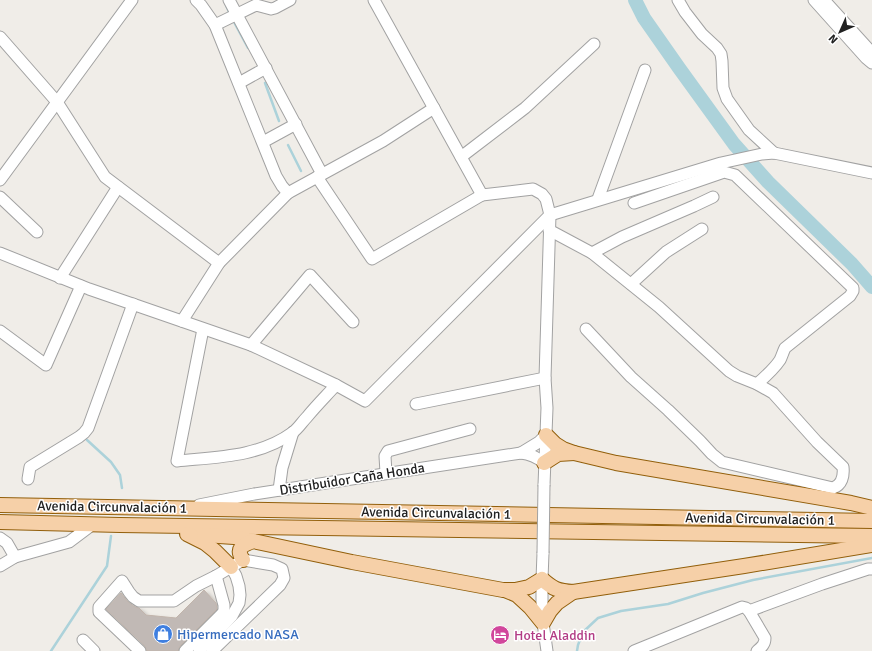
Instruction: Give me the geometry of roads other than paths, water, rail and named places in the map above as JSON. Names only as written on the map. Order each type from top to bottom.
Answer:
[{"type":"main road","points":[[546,435],[563,449],[616,463],[851,503],[872,508]]},
{"type":"main road","points":[[544,463],[558,454],[574,453]]},
{"type":"main road","name":"Avenida Circunvalación 1","points":[[0,505],[872,521]]},
{"type":"main road","name":"Avenida Circunvalación 1","points":[[0,522],[872,536]]},
{"type":"main road","points":[[120,525],[173,533],[234,537],[352,562],[503,590],[516,590],[529,587],[542,579],[550,587],[561,592],[573,592],[872,545]]},
{"type":"main road","points":[[187,534],[205,543],[231,567]]},
{"type":"main road","points":[[243,560],[240,555],[241,548],[243,545],[253,541]]},
{"type":"main road","points":[[503,590],[517,596],[530,607],[543,623],[557,603],[573,592]]},
{"type":"street","points":[[0,180],[132,0]]},
{"type":"street","points":[[196,0],[215,25],[276,176],[288,193]]},
{"type":"street","points":[[229,0],[296,124],[320,175],[372,259],[482,195],[533,189],[542,194],[546,199],[550,215],[546,378],[547,408],[544,463],[544,553],[542,579],[543,623],[546,651]]},
{"type":"street","points":[[215,25],[256,5],[271,9],[290,0]]},
{"type":"street","points":[[374,0],[482,195]]},
{"type":"street","points":[[678,0],[685,12],[702,34],[717,48],[721,54],[724,88],[727,99],[749,130],[774,153]]},
{"type":"street","points":[[814,0],[872,63]]},
{"type":"street","points":[[824,0],[871,51]]},
{"type":"street","points":[[0,37],[57,102],[105,177],[218,263]]},
{"type":"street","points":[[461,156],[525,108],[594,44]]},
{"type":"street","points":[[239,83],[266,68]]},
{"type":"street","points":[[598,200],[646,70]]},
{"type":"street","points":[[182,321],[218,263],[288,193],[383,141],[434,108]]},
{"type":"street","points":[[263,142],[296,124]]},
{"type":"street","points":[[0,253],[60,278],[251,345],[336,385],[365,401],[550,215],[721,164],[762,154],[774,153],[872,172]]},
{"type":"street","points":[[634,203],[724,172],[730,173],[735,175],[853,288],[854,291],[850,296],[785,348],[777,364],[757,384]]},
{"type":"street","points":[[60,278],[118,187]]},
{"type":"street","points":[[0,197],[38,232]]},
{"type":"street","points":[[592,253],[622,237],[713,197]]},
{"type":"street","points":[[631,284],[666,252],[702,229]]},
{"type":"street","points":[[549,230],[592,253],[659,306],[729,371],[773,393],[817,442],[843,467],[844,474],[838,487],[827,487],[722,462],[631,377],[586,329]]},
{"type":"street","points":[[251,345],[310,275],[354,322]]},
{"type":"street","points":[[0,331],[46,365],[82,286]]},
{"type":"street","points":[[28,479],[30,467],[80,437],[88,428],[133,304]]},
{"type":"street","points":[[203,329],[177,461],[229,456],[244,453],[280,440],[293,432],[336,385]]},
{"type":"street","points":[[416,404],[546,378]]},
{"type":"street","points":[[386,473],[385,456],[388,451],[470,429]]},
{"type":"street","points":[[279,490],[282,468],[293,432]]},
{"type":"street","name":"Distribuidor Caña Honda","points":[[521,453],[539,442],[546,435]]},
{"type":"street","name":"Distribuidor Caña Honda","points":[[183,508],[254,494],[521,453],[537,457],[544,463]]},
{"type":"street","points":[[0,566],[15,557],[69,542],[94,524]]},
{"type":"street","points":[[0,538],[7,543],[15,557]]},
{"type":"street","points":[[140,651],[100,612],[99,607],[122,581],[133,597],[139,601],[174,601],[196,586],[243,560],[273,565],[282,569],[284,578],[280,585],[205,650]]},
{"type":"street","points":[[205,650],[232,616],[239,603],[239,586],[231,567]]},
{"type":"street","points":[[749,611],[822,584],[872,569]]},
{"type":"street","points":[[185,651],[224,611],[224,605],[216,576]]},
{"type":"street","points":[[634,651],[742,607],[749,611],[765,638],[764,644],[757,651]]},
{"type":"street","points":[[83,640],[94,651]]},
{"type":"waterway","points":[[635,0],[644,18],[734,144],[768,182],[852,264],[872,287]]},
{"type":"waterway","points":[[226,5],[229,12]]},
{"type":"waterway","points":[[234,22],[248,48]]},
{"type":"waterway","points":[[265,83],[279,121]]},
{"type":"waterway","points":[[288,145],[301,171]]},
{"type":"waterway","points":[[87,440],[111,462],[120,475],[122,488]]},
{"type":"waterway","points":[[51,651],[107,566],[111,536]]},
{"type":"waterway","points":[[577,651],[583,632],[598,618],[621,611],[668,604],[753,580],[872,558]]},
{"type":"place","name":"Hipermercado NASA","points":[[163,634]]},
{"type":"place","name":"Hotel Aladdin","points":[[500,635]]}]
